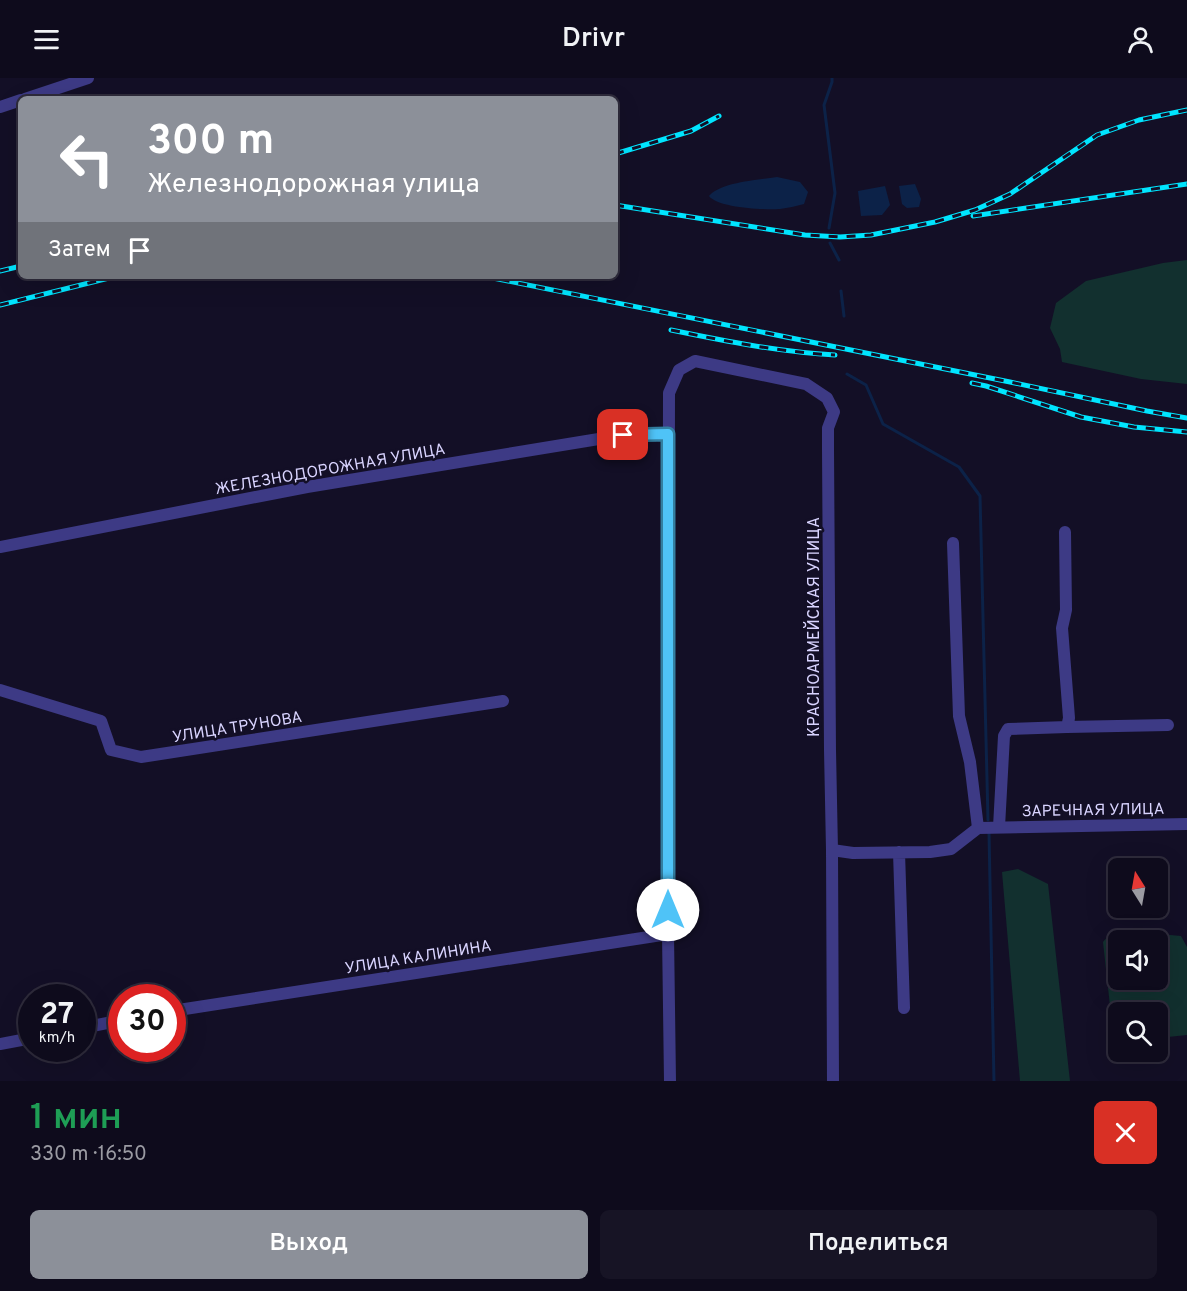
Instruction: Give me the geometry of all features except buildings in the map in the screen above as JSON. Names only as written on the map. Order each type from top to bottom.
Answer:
[{"type":"street","points":[[34,96],[88,78]]},
{"type":"street","points":[[0,107],[18,101]]},
{"type":"street","name":"КРАСНОАРМЕЙСКАЯ УЛИЦА","points":[[670,1081],[669,393],[679,370],[695,362],[806,384],[827,398],[834,412],[828,428],[833,1081]]},
{"type":"street","name":"ЖЕЛЕЗНОДОРОЖНАЯ УЛИЦА","points":[[0,547],[307,487],[623,435],[668,434]]},
{"type":"street","points":[[1065,532],[1066,610],[1062,628],[1069,718],[1067,728],[1168,725]]},
{"type":"street","points":[[832,850],[853,853],[930,852],[951,849],[978,828],[970,762],[959,716],[953,543]]},
{"type":"street","name":"УЛИЦА ТРУНОВА","points":[[0,690],[101,722],[111,750],[141,757],[503,701]]},
{"type":"street","name":"ЗАРЕЧНАЯ УЛИЦА","points":[[999,827],[1004,736],[1008,729],[1067,728]]},
{"type":"street","name":"ЗАРЕЧНАЯ УЛИЦА","points":[[978,828],[1187,824]]},
{"type":"street","points":[[899,852],[904,1008]]},
{"type":"street","name":"УЛИЦА КАЛИНИНА","points":[[186,1009],[668,934]]},
{"type":"street","points":[[0,1044],[18,1041]]},
{"type":"green space","points":[[1187,260],[1187,384],[1141,379],[1062,362],[1060,349],[1050,328],[1056,303],[1086,281],[1163,263]]},
{"type":"green space","points":[[1018,869],[1048,884],[1070,1081],[1020,1081],[1002,872]]},
{"type":"green space","points":[[1168,935],[1181,936],[1187,947],[1187,1035],[1168,1037],[1168,1002],[1110,1002],[1108,990],[1168,990]]},
{"type":"green space","points":[[1108,936],[1108,988],[1103,942]]},
{"type":"water","points":[[777,177],[800,182],[808,192],[804,204],[780,209],[753,208],[731,206],[709,196],[731,185]]},
{"type":"water","points":[[915,184],[921,199],[919,207],[907,208],[902,204],[899,186]]},
{"type":"water","points":[[885,186],[890,205],[882,215],[861,216],[858,191]]},
{"type":"waterway","points":[[829,228],[835,193],[824,105],[832,78]]},
{"type":"waterway","points":[[830,243],[839,260]]},
{"type":"waterway","points":[[841,291],[844,316]]},
{"type":"waterway","points":[[847,374],[866,385],[883,424],[959,467],[980,496],[988,820]]},
{"type":"waterway","points":[[989,833],[994,1081]]},
{"type":"railway","points":[[618,205],[805,235],[840,237],[871,235],[935,222],[975,210],[1010,194],[1097,135],[1139,120],[1187,110]]},
{"type":"railway","points":[[618,153],[691,131],[719,116]]},
{"type":"railway","points":[[973,216],[1187,184]]},
{"type":"railway","points":[[0,271],[18,267]]},
{"type":"railway","points":[[0,305],[105,279]]},
{"type":"railway","points":[[498,279],[1187,418]]},
{"type":"railway","points":[[671,330],[773,349],[835,355]]},
{"type":"railway","points":[[972,383],[1081,417],[1134,427],[1187,432]]},
{"type":"route","points":[[623,435],[668,434],[668,910]]}]
